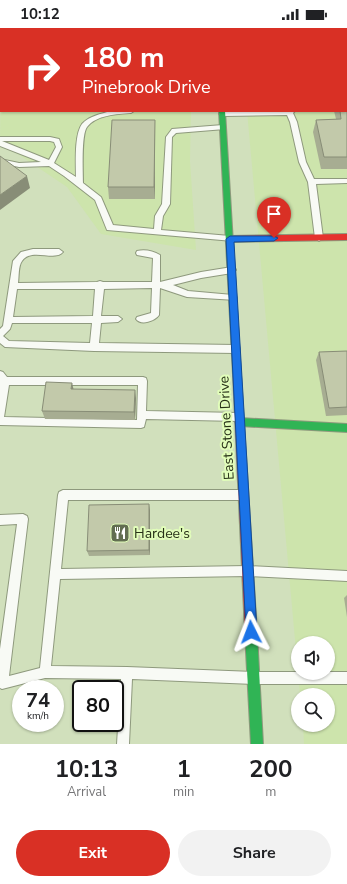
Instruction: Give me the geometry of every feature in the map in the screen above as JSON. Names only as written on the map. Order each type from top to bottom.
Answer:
[{"type":"main road","name":"East Stone Drive","points":[[222,113],[232,270],[257,744]]},
{"type":"main road","points":[[230,239],[347,237]]},
{"type":"main road","points":[[240,419],[347,428]]},
{"type":"lane","points":[[79,184],[82,130],[89,122],[106,114],[123,112]]},
{"type":"lane","points":[[222,113],[290,112],[294,119],[299,146],[307,175],[312,182],[319,238]]},
{"type":"lane","points":[[157,232],[159,216],[166,204],[170,137],[174,131],[223,127]]},
{"type":"lane","points":[[0,139],[50,139],[57,141],[59,147],[50,164]]},
{"type":"lane","points":[[0,144],[43,160],[79,184],[98,199],[110,228],[230,239]]},
{"type":"lane","points":[[0,161],[19,165],[50,164]]},
{"type":"lane","points":[[312,182],[347,181]]},
{"type":"lane","points":[[0,334],[6,327],[8,320],[17,260],[24,254],[33,252],[59,252]]},
{"type":"lane","points":[[140,253],[151,254],[157,257],[159,285],[155,315],[146,319],[140,319]]},
{"type":"lane","points":[[13,286],[100,284],[159,285],[201,275],[232,270]]},
{"type":"lane","points":[[94,347],[100,284]]},
{"type":"lane","points":[[159,285],[187,294],[233,298]]},
{"type":"lane","points":[[8,320],[118,319]]},
{"type":"lane","points":[[0,339],[8,344],[236,349]]},
{"type":"lane","points":[[0,416],[2,378],[143,381],[141,424],[0,421]]},
{"type":"lane","points":[[142,415],[240,419]]},
{"type":"lane","points":[[45,672],[63,495],[244,495]]},
{"type":"lane","points":[[0,520],[22,519],[1,685],[45,672],[126,673],[254,678],[347,678]]},
{"type":"lane","points":[[55,574],[248,571],[347,576]]},
{"type":"lane","points":[[123,744],[126,673]]},
{"type":"shaded area","points":[[0,112],[191,112],[190,161],[196,250],[101,234],[67,187],[0,142]]},
{"type":"shaded area","points":[[247,112],[347,112],[347,744],[304,744],[303,732],[335,732],[335,688],[299,688],[299,680],[335,680],[335,636],[295,636]]},
{"type":"building","points":[[340,112],[347,112],[347,157],[324,157],[316,120],[341,119]]},
{"type":"building","points":[[112,120],[155,120],[154,187],[108,187]]},
{"type":"building","points":[[0,156],[27,176],[0,195]]},
{"type":"building","points":[[347,351],[347,407],[329,408],[319,352]]},
{"type":"building","points":[[46,382],[72,383],[71,389],[135,390],[134,412],[42,411]]},
{"type":"building","name":"Hardee's","points":[[149,504],[149,550],[87,551],[89,505]]},
{"type":"traffic: fast","points":[[222,112],[237,375]]},
{"type":"traffic: fast","points":[[240,422],[347,428]]},
{"type":"traffic: fast","points":[[251,633],[257,744]]},
{"type":"traffic: jam","points":[[230,239],[347,237]]},
{"type":"traffic: jam","points":[[237,375],[251,633]]},
{"type":"place","name":"Hardee's","points":[[120,533]]},
{"type":"route","points":[[251,632],[230,239],[274,238]]}]
